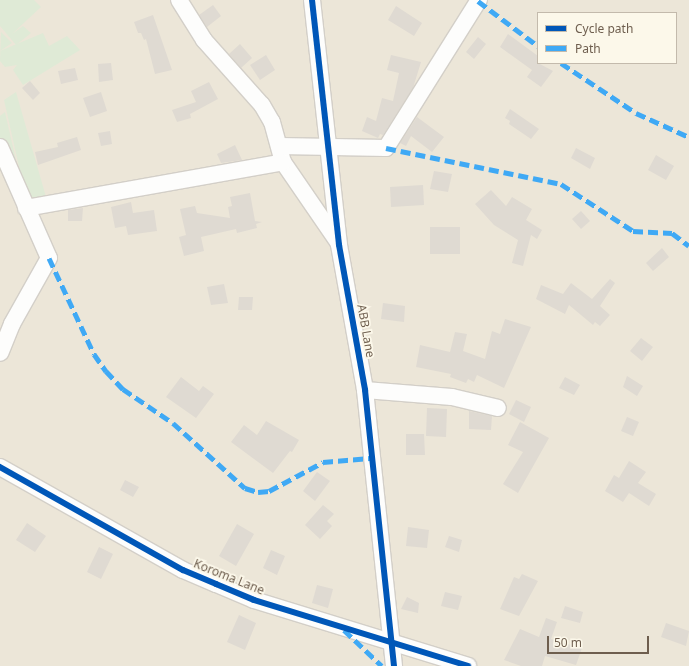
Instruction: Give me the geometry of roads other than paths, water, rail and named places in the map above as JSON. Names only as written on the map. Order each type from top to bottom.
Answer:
[{"type":"street","points":[[179,0],[204,40],[262,105],[272,122],[280,146],[283,162],[339,245]]},
{"type":"street","name":"ABB Lane","points":[[312,0],[339,245],[364,390],[394,666]]},
{"type":"street","points":[[280,146],[386,148],[479,0]]},
{"type":"street","points":[[0,146],[49,258],[12,324],[0,353]]},
{"type":"street","points":[[26,208],[283,162]]},
{"type":"street","points":[[364,390],[452,397],[498,408]]},
{"type":"street","name":"Koroma Lane","points":[[0,467],[183,570],[254,600],[468,666]]}]
